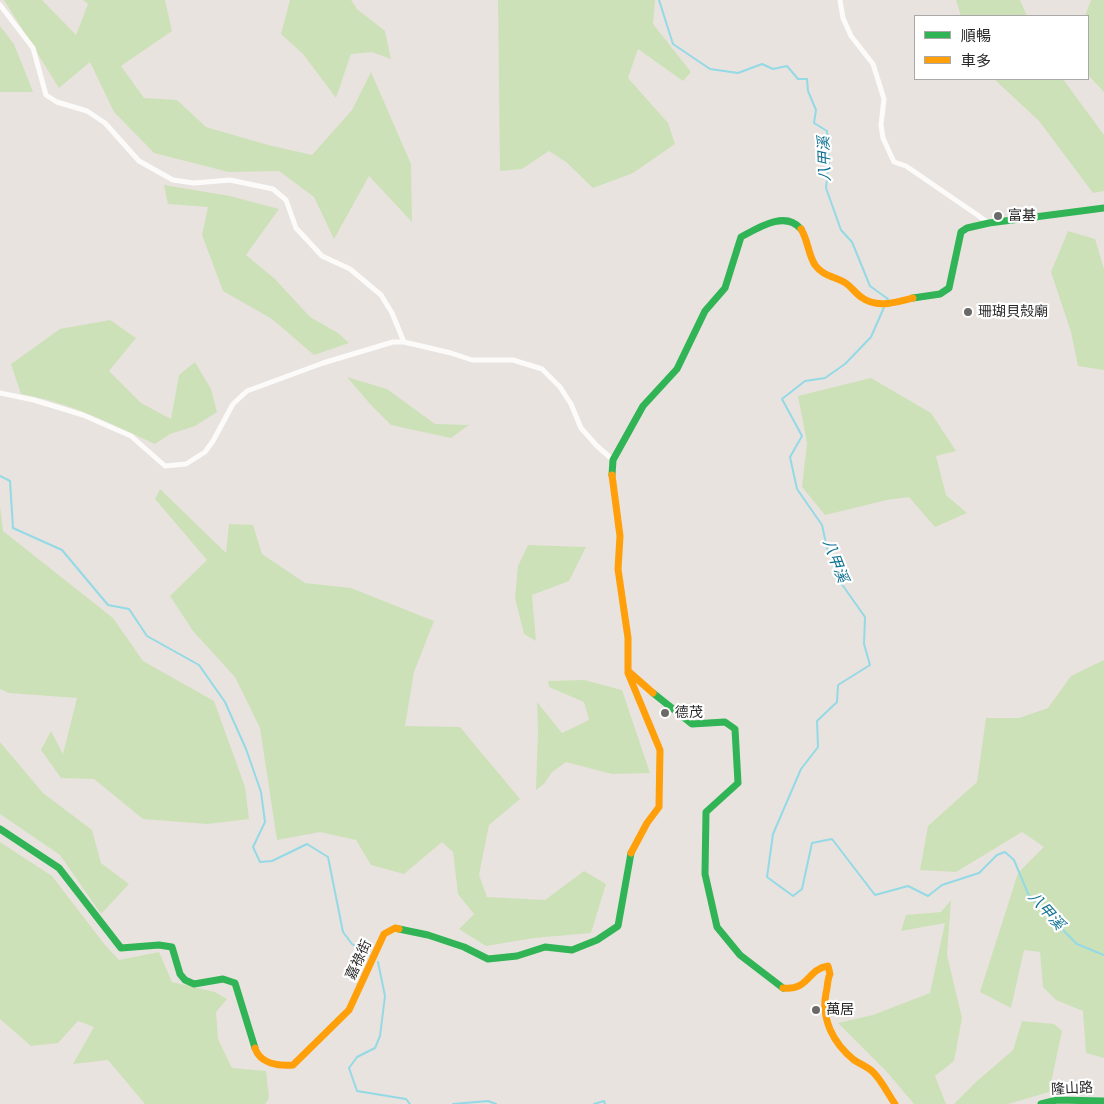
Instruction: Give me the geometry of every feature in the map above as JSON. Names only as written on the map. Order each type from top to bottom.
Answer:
[{"type":"street","points":[[840,0],[843,18],[851,36],[873,64],[884,99],[880,125],[883,138],[894,162],[906,166],[989,223]]},
{"type":"street","points":[[0,5],[33,48],[46,95],[57,102],[87,111],[105,123],[140,160],[173,180],[194,183],[230,180],[273,189],[286,200],[296,228],[322,256],[350,269],[381,295],[392,313],[404,342]]},
{"type":"street","points":[[895,1104],[873,1072],[854,1060],[836,1042],[826,1024],[824,1002],[827,980],[830,974],[828,966],[820,967],[799,987],[784,989],[740,955],[717,927],[705,874],[706,812],[738,783],[735,729],[725,722],[692,724],[628,671],[628,638],[618,569],[620,536],[612,473],[613,460],[643,406],[677,370],[705,311],[725,288],[741,237],[757,228],[790,220],[799,225],[814,263],[822,273],[831,279],[841,281],[865,300],[890,303],[941,294],[950,288],[961,232],[967,228],[989,223],[1104,208]]},
{"type":"street","points":[[0,393],[34,400],[83,415],[131,436],[165,466],[186,464],[205,452],[213,441],[232,404],[247,391],[332,361],[393,342],[404,342],[472,360],[513,360],[542,369],[560,387],[571,404],[581,428],[613,460]]},
{"type":"street","name":"嘉祿街","points":[[0,828],[59,868],[121,948],[159,945],[172,948],[180,974],[185,980],[194,984],[224,979],[235,983],[257,1054],[268,1062],[280,1066],[293,1065],[349,1010],[384,934],[395,928],[428,935],[464,947],[488,959],[517,956],[545,947],[572,950],[597,940],[618,926],[629,856],[647,823],[659,807],[660,750],[628,671]]},
{"type":"street","name":"隆山路","points":[[1041,1104],[1057,1100],[1104,1101]]},
{"type":"green space","points":[[4,0],[42,0],[76,35],[88,4],[83,0],[165,0],[172,31],[121,66],[144,98],[177,100],[206,127],[268,145],[312,155],[352,110],[371,72],[411,164],[412,222],[369,176],[334,239],[314,197],[279,171],[229,172],[154,153],[114,112],[90,62],[59,88]]},
{"type":"green space","points":[[290,0],[351,0],[357,9],[385,31],[391,59],[372,52],[351,54],[336,98],[303,54],[281,34]]},
{"type":"green space","points":[[498,0],[655,0],[653,24],[691,72],[683,81],[638,49],[628,78],[668,123],[675,144],[633,173],[593,188],[566,162],[549,151],[522,169],[500,171]]},
{"type":"green space","points":[[956,0],[1020,0],[1027,15],[961,15]]},
{"type":"green space","points":[[1091,0],[1104,0],[1104,92],[1089,76],[1089,15],[1085,15]]},
{"type":"green space","points":[[0,26],[14,44],[33,92],[0,92]]},
{"type":"green space","points":[[995,80],[1064,80],[1104,135],[1104,191],[1093,193],[1039,121]]},
{"type":"green space","points":[[164,185],[230,196],[279,209],[246,255],[275,279],[310,317],[338,333],[349,343],[314,355],[272,319],[223,291],[202,235],[208,207],[168,204]]},
{"type":"green space","points":[[1068,231],[1095,239],[1104,269],[1104,370],[1078,366],[1071,332],[1051,272]]},
{"type":"green space","points":[[110,320],[136,338],[109,371],[141,403],[171,419],[179,375],[195,362],[211,389],[217,412],[195,426],[170,434],[155,444],[73,408],[21,394],[11,364],[60,329]]},
{"type":"green space","points":[[347,377],[387,389],[435,424],[469,425],[451,438],[391,425]]},
{"type":"green space","points":[[871,378],[931,413],[956,451],[936,456],[946,495],[967,513],[935,527],[909,497],[887,500],[825,515],[802,487],[807,443],[798,396]]},
{"type":"green space","points":[[160,489],[226,553],[229,524],[253,525],[262,554],[305,583],[351,588],[434,621],[414,672],[405,726],[460,727],[520,799],[489,825],[479,875],[487,897],[545,900],[584,871],[606,884],[591,933],[534,938],[486,946],[459,929],[474,914],[458,894],[453,852],[442,842],[404,874],[371,865],[356,840],[320,832],[277,840],[260,728],[235,677],[193,631],[170,596],[207,560],[155,499]]},
{"type":"green space","points":[[0,506],[3,531],[113,618],[143,661],[214,701],[245,787],[249,819],[207,824],[143,819],[94,779],[61,778],[41,750],[51,731],[63,754],[77,698],[9,693],[0,689]]},
{"type":"green space","points":[[528,545],[586,547],[569,581],[532,595],[536,641],[524,634],[515,598],[518,566]]},
{"type":"green space","points":[[1104,660],[1104,1058],[1086,1053],[1083,1011],[1056,1000],[1043,987],[1040,952],[1024,950],[1011,1008],[980,992],[1018,873],[1044,847],[1022,832],[956,872],[920,870],[928,826],[977,782],[986,718],[1019,718],[1048,708],[1071,676]]},
{"type":"green space","points":[[584,680],[622,690],[650,773],[612,774],[566,762],[552,772],[544,784],[536,790],[537,702],[562,733],[589,720],[584,702],[549,687],[548,681]]},
{"type":"green space","points":[[0,742],[43,793],[92,830],[101,863],[129,884],[101,914],[60,855],[0,814]]},
{"type":"green space","points":[[0,842],[52,876],[105,945],[119,960],[159,952],[172,982],[215,992],[227,999],[216,1012],[218,1039],[232,1068],[266,1071],[269,1098],[265,1104],[145,1104],[108,1060],[73,1064],[94,1027],[78,1021],[58,1043],[31,1046],[0,1019]]},
{"type":"green space","points":[[951,900],[947,955],[962,1018],[954,1061],[935,1076],[946,1104],[914,1104],[886,1071],[838,1023],[873,1015],[930,993],[945,923],[901,931],[906,915],[941,912]]},
{"type":"green space","points":[[1022,1021],[1054,1024],[1062,1031],[1049,1092],[1008,1104],[954,1104],[1013,1050]]},
{"type":"waterway","name":"八甲溪","points":[[659,0],[673,44],[710,69],[738,73],[762,64],[773,69],[787,66],[798,79],[807,79],[808,91],[816,110],[814,123],[827,131],[829,161],[826,188],[841,230],[852,242],[870,286],[888,299],[887,301]]},
{"type":"waterway","name":"八甲溪","points":[[885,305],[871,337],[845,364],[825,378],[805,381],[782,399],[802,436],[790,457],[797,489],[822,525],[827,548],[841,583],[865,617],[864,644],[870,665],[838,685],[837,702],[817,721],[818,747],[801,769],[773,834],[767,877],[793,896],[802,889],[812,843],[832,839],[875,895],[908,886],[928,896],[942,885],[979,873],[997,855],[1005,852],[1014,860],[1029,896],[1077,944],[1104,955]]},
{"type":"waterway","points":[[0,476],[10,481],[13,528],[62,550],[108,605],[129,609],[147,636],[199,665],[225,702],[246,749],[261,792],[265,822],[253,847],[260,862],[272,861],[307,844],[328,857],[343,932],[352,944],[369,955]]},
{"type":"waterway","points":[[378,962],[385,996],[380,1036],[375,1048],[357,1057],[349,1068],[357,1091],[406,1099],[410,1104]]},
{"type":"waterway","points":[[453,1104],[488,1101],[496,1104]]},
{"type":"waterway","points":[[594,1104],[604,1101],[605,1104]]},
{"type":"traffic: fast","points":[[913,298],[940,294],[949,288],[961,232],[967,228],[989,223],[1104,208]]},
{"type":"traffic: fast","points":[[612,475],[613,460],[643,406],[677,369],[705,311],[725,288],[741,237],[763,226],[779,221],[787,221],[801,229]]},
{"type":"traffic: fast","points":[[653,693],[692,724],[725,722],[735,729],[738,783],[706,812],[705,874],[717,927],[740,955],[783,988]]},
{"type":"traffic: fast","points":[[0,829],[59,868],[121,948],[159,945],[172,947],[180,974],[185,980],[194,984],[223,979],[235,983],[255,1048]]},
{"type":"traffic: fast","points":[[399,929],[428,935],[464,947],[488,959],[517,956],[545,947],[572,950],[597,940],[618,926],[631,853]]},
{"type":"traffic: fast","points":[[1041,1104],[1057,1100],[1104,1101]]},
{"type":"traffic: slow","points":[[801,229],[818,269],[840,280],[867,301],[880,304],[913,298]]},
{"type":"traffic: slow","points":[[612,475],[620,536],[618,569],[628,638],[628,671],[653,693]]},
{"type":"traffic: slow","points":[[628,673],[660,750],[659,807],[647,823],[631,853]]},
{"type":"traffic: slow","points":[[255,1048],[261,1058],[266,1061],[282,1065],[293,1065],[349,1010],[384,934],[395,928],[399,929]]},
{"type":"traffic: slow","points":[[783,988],[798,986],[816,971],[828,966],[830,974],[825,1012],[830,1030],[840,1046],[854,1060],[871,1070],[895,1104]]},
{"type":"place","name":"富基","points":[[998,216]]},
{"type":"place","name":"珊瑚貝殼廟","points":[[968,312]]},
{"type":"place","name":"德茂","points":[[665,713]]},
{"type":"place","name":"萬居","points":[[816,1010]]}]
